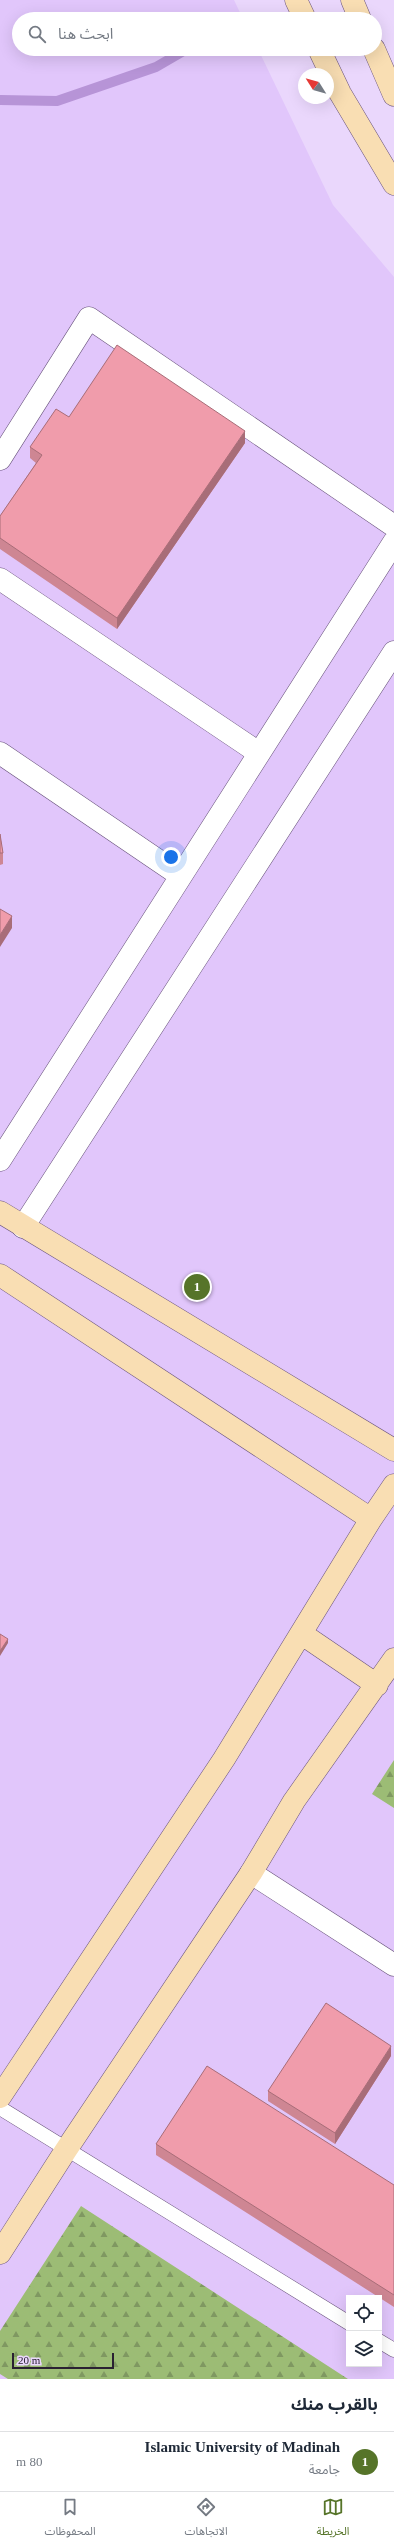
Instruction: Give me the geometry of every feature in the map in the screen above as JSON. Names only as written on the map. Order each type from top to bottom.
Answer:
[{"type":"main road","points":[[296,0],[302,12]]},
{"type":"main road","points":[[352,0],[357,12]]},
{"type":"main road","points":[[322,56],[340,93],[394,184]]},
{"type":"main road","points":[[377,56],[394,95]]},
{"type":"main road","points":[[0,1212],[23,1228],[394,1450]]},
{"type":"main road","points":[[0,1275],[370,1518]]},
{"type":"main road","points":[[0,2097],[224,1760],[302,1634],[370,1518],[394,1485]]},
{"type":"main road","points":[[302,1634],[377,1685]]},
{"type":"main road","points":[[0,2253],[66,2150],[251,1873],[294,1802],[394,1659]]},
{"type":"street","points":[[0,459],[90,318],[394,526]]},
{"type":"street","points":[[0,1160],[394,542]]},
{"type":"street","points":[[0,579],[259,753]]},
{"type":"street","points":[[23,1228],[394,652]]},
{"type":"street","points":[[0,753],[181,876]]},
{"type":"street","points":[[251,1873],[394,1965]]},
{"type":"lane","points":[[0,2108],[346,2321]]},
{"type":"lane","points":[[382,2343],[394,2350]]},
{"type":"shaded area","points":[[0,0],[234,0],[240,12],[12,12],[12,56],[261,56],[333,205],[394,277],[394,2379],[0,2379]]},
{"type":"green space","points":[[394,1760],[394,1808],[372,1794]]},
{"type":"green space","points":[[81,2206],[348,2379],[8,2379],[0,2374],[0,2331]]},
{"type":"building","points":[[117,345],[245,431],[117,618],[0,538],[0,516],[42,455],[30,447],[56,409],[69,417]]},
{"type":"building","points":[[0,834],[3,853],[0,853]]},
{"type":"building","points":[[0,909],[12,916],[0,935]]},
{"type":"building","points":[[0,1634],[8,1639],[0,1651]]},
{"type":"building","points":[[326,2003],[391,2046],[335,2133],[268,2091]]},
{"type":"building","points":[[207,2066],[394,2185],[394,2295],[156,2144]]},
{"type":"waterway","points":[[0,100],[57,101],[156,67],[175,56]]},
{"type":"place","name":"Islamic University of Madinah","points":[[197,1287]]}]
